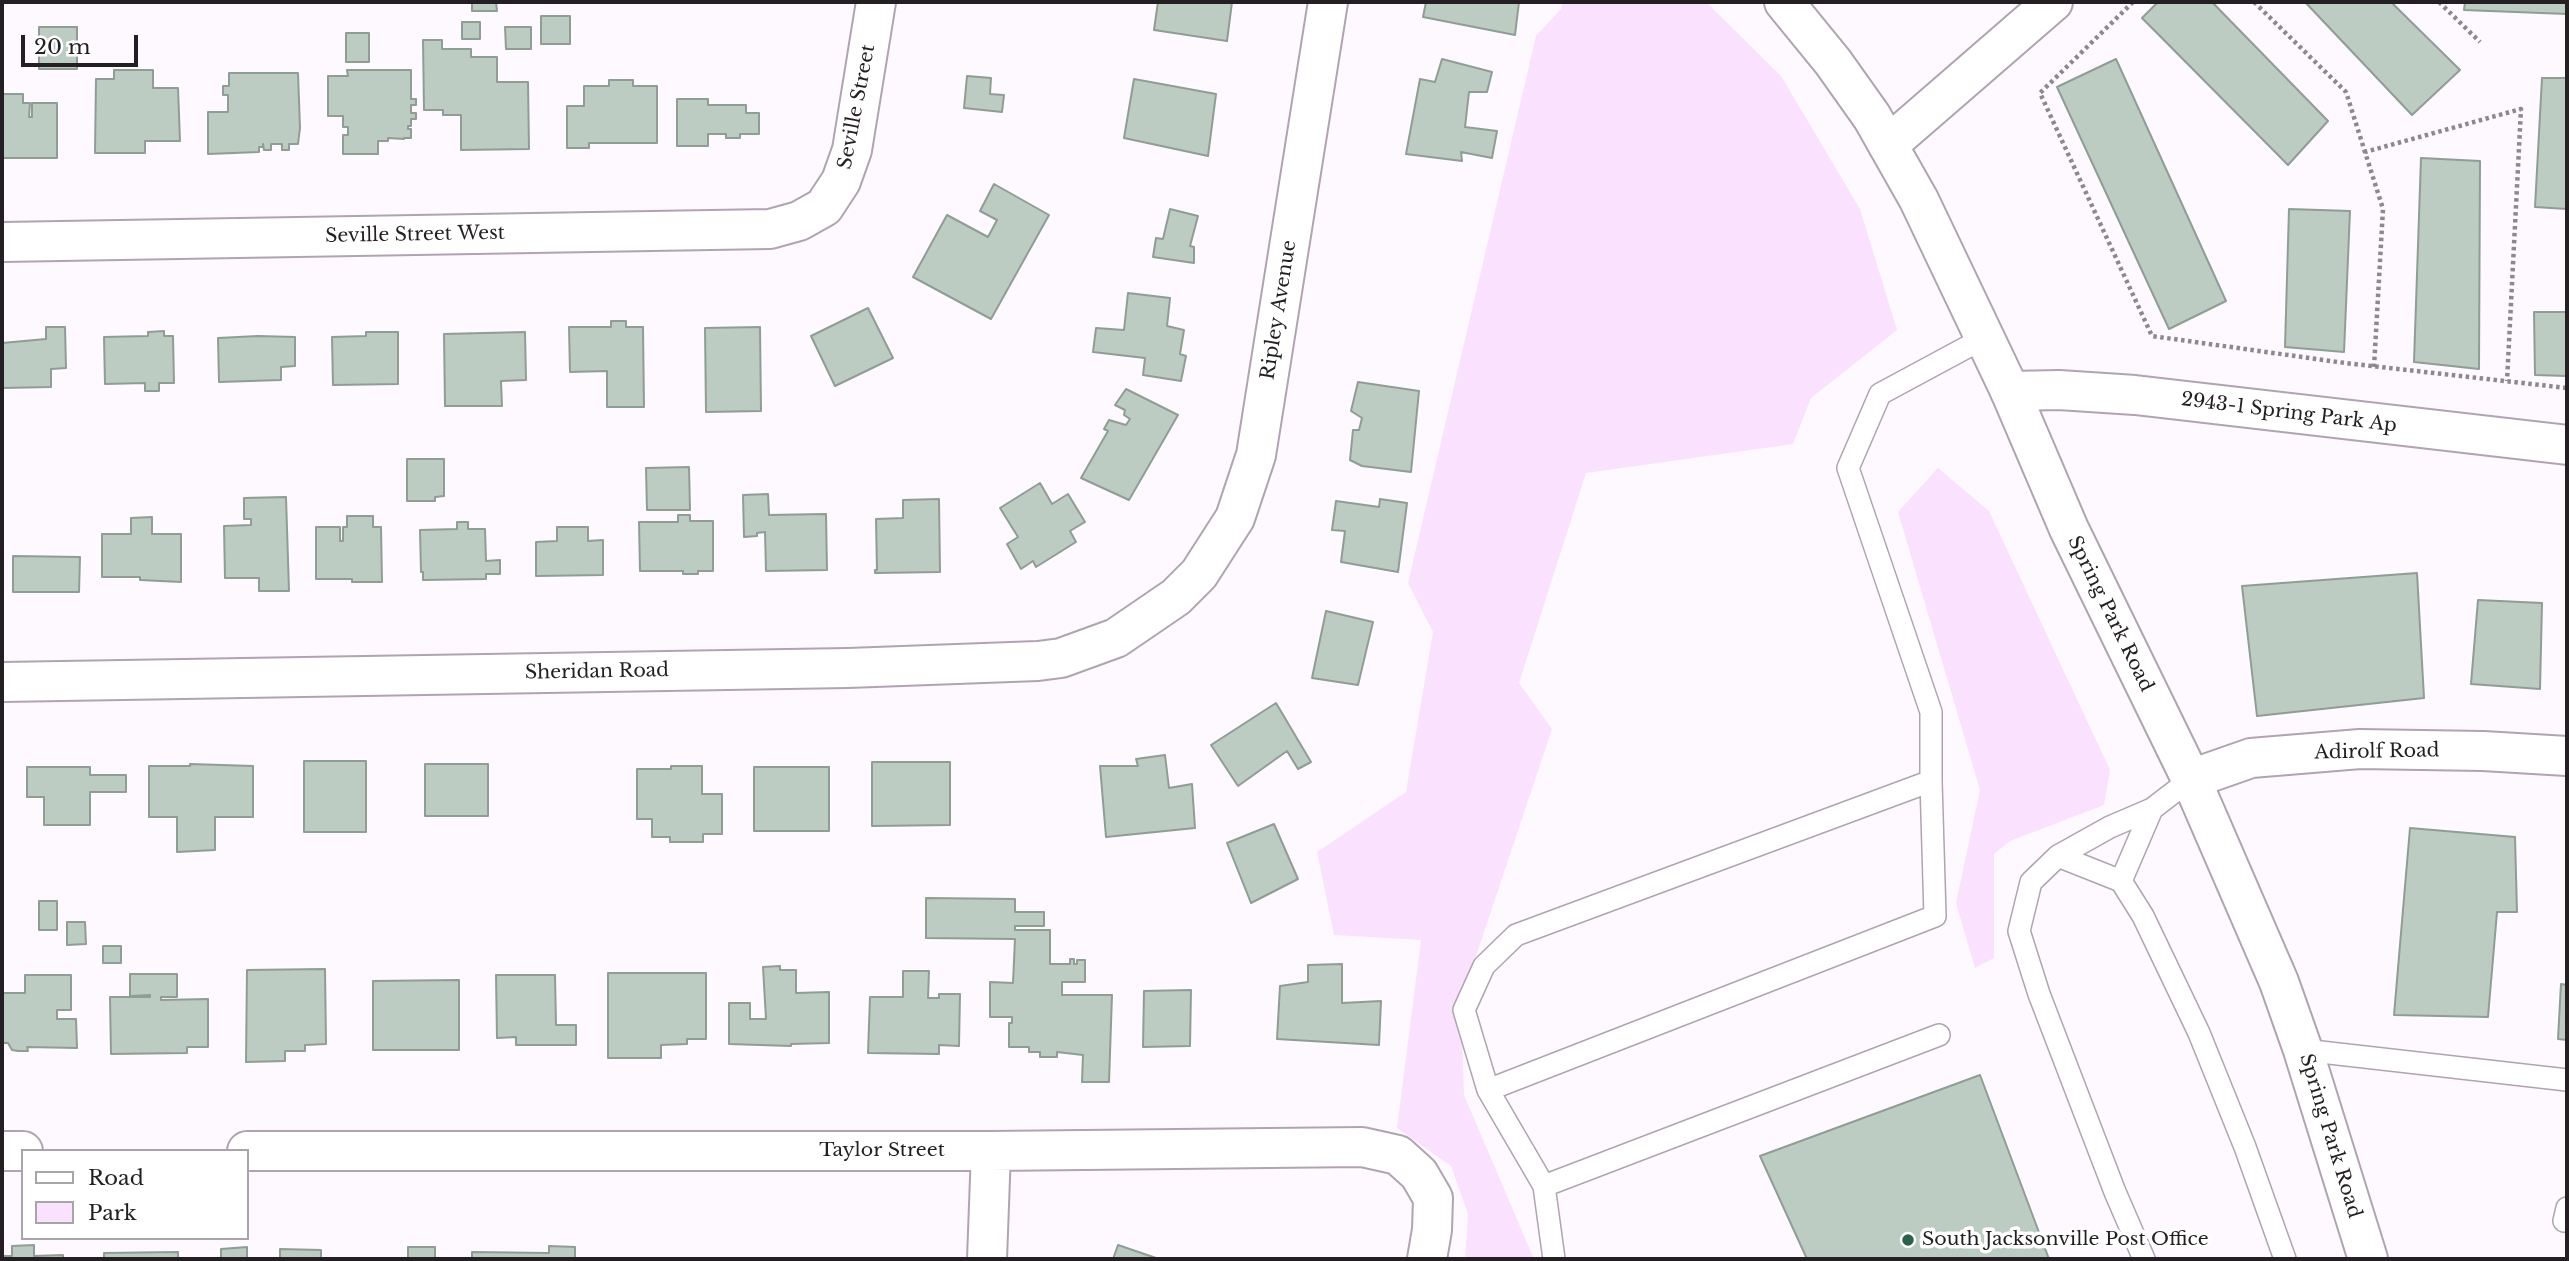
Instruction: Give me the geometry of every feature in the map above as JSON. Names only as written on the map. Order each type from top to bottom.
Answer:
[{"type":"street","name":"Seville Street","points":[[824,207],[841,181],[852,150],[876,2]]},
{"type":"street","name":"Ripley Avenue","points":[[1176,597],[1199,574],[1235,518],[1256,455],[1328,2]]},
{"type":"street","name":"Spring Park Road","points":[[1784,2],[1833,62],[1872,117],[1919,200],[2010,391],[2069,529],[2191,779],[2279,982],[2368,1259]]},
{"type":"street","points":[[1888,145],[2053,2]]},
{"type":"street","name":"Seville Street West","points":[[2,242],[770,229],[799,221],[824,207]]},
{"type":"street","name":"2943-1 Spring Park Ap","points":[[2010,391],[2059,390],[2135,395],[2567,445]]},
{"type":"street","name":"Sheridan Road","points":[[2,682],[848,668],[1038,661],[1061,658],[1116,638],[1176,597]]},
{"type":"street","name":"Adirolf Road","points":[[2191,779],[2251,758],[2360,749],[2483,751],[2567,756]]},
{"type":"street","name":"Taylor Street","points":[[248,1152],[991,1152],[1362,1147],[1398,1155],[1419,1174],[1433,1198],[1432,1230],[1427,1259]]},
{"type":"street","points":[[2,1152],[21,1152]]},
{"type":"street","points":[[987,1259],[991,1152]]},
{"type":"lane","points":[[1488,1090],[1935,916],[1931,712],[1848,468],[1880,394],[1984,338]]},
{"type":"lane","points":[[2144,1259],[2115,1192],[2039,994],[2019,931],[2031,882],[2059,856],[2110,827],[2152,809],[2191,779]]},
{"type":"lane","points":[[1554,1259],[1544,1186],[1488,1090],[1464,1010],[1484,966],[1516,935],[1931,781]]},
{"type":"lane","points":[[2121,881],[2152,809]]},
{"type":"lane","points":[[2059,856],[2121,881],[2143,916],[2199,1033],[2245,1147],[2285,1259]]},
{"type":"lane","points":[[1544,1186],[1939,1035]]},
{"type":"lane","points":[[2303,1050],[2567,1080]]},
{"type":"path","points":[[2133,2],[2040,93],[2152,336],[2374,367],[2567,388]]},
{"type":"path","points":[[2254,2],[2346,92],[2383,209],[2374,367]]},
{"type":"path","points":[[2439,2],[2480,42]]},
{"type":"path","points":[[2365,152],[2521,109],[2507,381]]},
{"type":"green space","points":[[1562,2],[1706,2],[1781,76],[1860,209],[1897,330],[1811,398],[1793,444],[1586,473],[1519,683],[1552,729],[1461,1001],[1464,1095],[1534,1259],[1465,1259],[1468,1214],[1451,1166],[1397,1128],[1421,940],[1334,935],[1317,852],[1406,792],[1433,632],[1408,583],[1536,36],[1561,9]]},
{"type":"green space","points":[[1938,468],[1989,511],[2110,770],[2104,805],[2010,841],[1994,854],[1994,958],[1975,968],[1956,903],[1980,790],[1898,512]]},
{"type":"building","points":[[472,2],[496,2],[497,11],[472,11]]},
{"type":"building","points":[[1158,2],[1232,2],[1227,41],[1154,30]]},
{"type":"building","points":[[1426,2],[1519,2],[1515,35],[1423,17]]},
{"type":"building","points":[[2158,2],[2212,2],[2328,121],[2288,165],[2142,18]]},
{"type":"building","points":[[2305,2],[2391,2],[2460,70],[2412,115]]},
{"type":"building","points":[[2465,2],[2567,2],[2567,14],[2464,10]]},
{"type":"building","points":[[541,16],[570,16],[570,44],[541,44]]},
{"type":"building","points":[[462,22],[480,22],[480,39],[462,39]]},
{"type":"building","points":[[39,27],[77,27],[77,69],[39,69]]},
{"type":"building","points":[[505,27],[531,27],[531,49],[506,49]]},
{"type":"building","points":[[346,33],[369,33],[369,62],[346,62]]},
{"type":"building","points":[[423,40],[442,40],[442,49],[471,49],[471,57],[497,57],[497,82],[528,82],[529,149],[461,150],[461,115],[443,115],[443,110],[424,110]]},
{"type":"building","points":[[1442,59],[1492,72],[1487,92],[1469,92],[1465,127],[1497,131],[1492,158],[1461,152],[1462,161],[1406,154],[1420,79],[1435,82]]},
{"type":"building","points":[[2116,59],[2226,301],[2169,329],[2057,87]]},
{"type":"building","points":[[114,70],[153,70],[153,88],[178,88],[180,141],[145,141],[145,153],[95,153],[96,79],[114,79]]},
{"type":"building","points":[[347,70],[411,70],[411,99],[416,99],[416,105],[411,105],[411,113],[416,113],[416,119],[411,119],[411,126],[408,126],[408,129],[411,129],[411,138],[378,141],[378,154],[343,154],[343,135],[348,135],[348,127],[343,127],[343,116],[328,116],[328,76],[348,76]]},
{"type":"building","points":[[229,73],[298,73],[298,144],[289,144],[289,150],[282,150],[282,144],[271,144],[271,150],[264,150],[263,144],[263,147],[259,147],[259,152],[208,154],[208,112],[228,112],[228,95],[223,95],[223,86],[229,86]]},
{"type":"building","points":[[967,76],[991,78],[990,94],[1004,95],[1002,112],[964,108]]},
{"type":"building","points":[[2542,78],[2567,78],[2567,209],[2535,207]]},
{"type":"building","points":[[1134,79],[1216,94],[1208,156],[1124,138]]},
{"type":"building","points":[[609,80],[633,80],[633,86],[657,86],[657,143],[589,143],[589,148],[567,148],[567,106],[584,106],[584,86],[609,86]]},
{"type":"building","points":[[2,94],[23,94],[23,103],[30,103],[29,117],[32,117],[32,103],[57,103],[57,158],[2,158]]},
{"type":"building","points":[[677,99],[708,99],[708,105],[746,105],[746,113],[759,113],[759,134],[740,134],[740,138],[726,138],[726,134],[708,134],[708,146],[677,146]]},
{"type":"building","points":[[2421,158],[2480,161],[2479,369],[2414,362]]},
{"type":"building","points":[[994,184],[1049,215],[991,319],[913,277],[947,215],[988,237],[997,220],[980,211]]},
{"type":"building","points":[[1170,209],[1198,216],[1190,246],[1194,247],[1194,263],[1153,257],[1156,238],[1163,239]]},
{"type":"building","points":[[2289,209],[2350,211],[2344,352],[2285,347]]},
{"type":"building","points":[[1128,293],[1170,298],[1167,326],[1184,330],[1180,354],[1186,356],[1181,381],[1143,375],[1145,358],[1093,352],[1096,328],[1124,330]]},
{"type":"building","points":[[868,308],[893,358],[835,386],[811,336]]},
{"type":"building","points":[[2534,312],[2567,312],[2567,376],[2535,375]]},
{"type":"building","points":[[611,321],[626,321],[626,327],[643,327],[644,407],[607,407],[607,371],[570,372],[569,327],[611,327]]},
{"type":"building","points":[[46,327],[65,327],[66,368],[51,369],[51,387],[2,388],[2,343],[46,339]]},
{"type":"building","points":[[760,327],[761,411],[706,412],[705,328]]},
{"type":"building","points":[[164,331],[164,336],[173,336],[174,383],[159,383],[159,391],[145,391],[145,383],[105,384],[104,337],[148,336],[148,332]]},
{"type":"building","points":[[366,332],[398,332],[398,384],[333,385],[332,337],[366,336]]},
{"type":"building","points":[[525,332],[526,380],[501,381],[502,406],[445,406],[444,334]]},
{"type":"building","points":[[295,337],[295,366],[281,367],[281,380],[219,382],[218,338]]},
{"type":"building","points":[[1358,382],[1419,391],[1411,472],[1362,466],[1350,460],[1353,430],[1359,430],[1362,418],[1351,411]]},
{"type":"building","points":[[1126,389],[1178,415],[1129,500],[1081,478],[1108,431],[1104,429],[1109,420],[1126,425],[1130,419],[1124,415],[1125,410],[1115,405]]},
{"type":"building","points":[[407,459],[444,459],[444,496],[435,497],[435,501],[407,501]]},
{"type":"building","points":[[689,467],[690,510],[647,510],[646,468]]},
{"type":"building","points":[[1040,483],[1052,504],[1068,494],[1085,522],[1070,531],[1076,542],[1036,567],[1033,561],[1021,569],[1007,544],[1018,537],[1000,508]]},
{"type":"building","points":[[768,494],[769,515],[826,514],[827,570],[766,571],[765,532],[744,537],[743,495]]},
{"type":"building","points":[[286,497],[289,591],[259,591],[259,578],[225,578],[224,526],[251,525],[251,519],[244,519],[244,498]]},
{"type":"building","points":[[939,499],[940,572],[875,573],[876,519],[903,518],[903,500]]},
{"type":"building","points":[[1380,499],[1407,503],[1398,572],[1341,562],[1345,531],[1332,530],[1336,501],[1379,507]]},
{"type":"building","points":[[678,515],[690,515],[690,521],[713,521],[713,571],[683,574],[683,571],[640,571],[639,522],[678,522]]},
{"type":"building","points":[[347,516],[373,516],[373,527],[381,527],[382,582],[316,579],[316,527],[340,527],[340,541],[343,541],[343,527],[347,527]]},
{"type":"building","points":[[152,517],[152,534],[181,534],[181,582],[140,580],[140,577],[102,577],[102,534],[131,534],[131,518]]},
{"type":"building","points":[[457,522],[468,522],[468,529],[485,529],[486,561],[500,560],[500,574],[486,574],[486,579],[423,580],[420,530],[457,529]]},
{"type":"building","points":[[557,527],[588,527],[588,541],[603,540],[603,575],[536,576],[536,542],[557,541]]},
{"type":"building","points":[[13,556],[80,557],[79,592],[13,592]]},
{"type":"building","points":[[2417,573],[2424,698],[2257,716],[2242,586]]},
{"type":"building","points":[[2478,600],[2542,603],[2540,689],[2471,684]]},
{"type":"building","points":[[1326,611],[1373,622],[1358,685],[1312,678]]},
{"type":"building","points":[[1276,703],[1311,762],[1298,769],[1287,751],[1238,786],[1211,745]]},
{"type":"building","points":[[1165,755],[1169,788],[1192,784],[1195,828],[1106,837],[1100,766],[1138,766],[1136,759]]},
{"type":"building","points":[[304,761],[366,761],[366,832],[304,832]]},
{"type":"building","points":[[872,762],[950,762],[950,825],[872,826]]},
{"type":"building","points":[[425,764],[488,764],[488,816],[425,816]]},
{"type":"building","points":[[149,766],[253,766],[253,817],[215,817],[215,850],[177,852],[177,817],[149,817]]},
{"type":"building","points":[[671,766],[702,766],[702,794],[722,794],[722,834],[703,834],[703,842],[670,842],[670,837],[652,837],[652,819],[637,819],[637,769],[671,769]]},
{"type":"building","points":[[27,767],[90,767],[90,775],[126,775],[126,792],[90,792],[90,825],[44,825],[44,797],[27,797]]},
{"type":"building","points":[[754,767],[829,767],[829,831],[754,831]]},
{"type":"building","points":[[1274,824],[1298,879],[1251,903],[1227,843]]},
{"type":"building","points":[[2410,828],[2515,837],[2517,912],[2497,912],[2488,1017],[2394,1015]]},
{"type":"building","points":[[926,898],[1015,899],[1015,912],[1044,912],[1044,926],[1015,926],[1015,930],[1050,930],[1050,964],[1070,964],[1070,959],[1074,959],[1074,964],[1077,964],[1077,960],[1085,960],[1085,982],[1062,982],[1062,995],[1112,995],[1109,1082],[1082,1082],[1083,1055],[1057,1052],[1057,1057],[1040,1057],[1040,1052],[1029,1052],[1029,1047],[1009,1047],[1009,1023],[1012,1023],[1012,1017],[990,1017],[990,982],[1013,983],[1015,939],[926,938]]},
{"type":"building","points":[[39,901],[57,901],[57,930],[39,930]]},
{"type":"building","points":[[67,922],[85,922],[86,944],[67,945]]},
{"type":"building","points":[[103,946],[121,946],[121,963],[103,963]]},
{"type":"building","points":[[1342,964],[1342,1003],[1381,1001],[1379,1045],[1277,1039],[1280,986],[1308,982],[1308,965]]},
{"type":"building","points":[[780,966],[780,970],[796,970],[796,993],[829,992],[829,1043],[791,1046],[729,1044],[729,1003],[750,1003],[750,1019],[766,1019],[763,967]]},
{"type":"building","points":[[325,969],[326,1044],[305,1045],[305,1051],[285,1051],[285,1061],[246,1062],[247,970]]},
{"type":"building","points":[[903,971],[929,971],[928,998],[939,998],[939,994],[960,994],[959,1046],[939,1045],[939,1054],[868,1053],[870,997],[903,997]]},
{"type":"building","points":[[608,973],[706,973],[706,1039],[687,1039],[687,1044],[661,1045],[661,1058],[608,1058]]},
{"type":"building","points":[[130,974],[177,974],[177,997],[161,997],[161,1000],[208,999],[208,1047],[187,1047],[187,1053],[111,1054],[110,997],[150,997],[130,996]]},
{"type":"building","points":[[25,975],[71,975],[71,1010],[57,1010],[57,1019],[76,1019],[77,1048],[27,1047],[28,1051],[18,1051],[12,1050],[8,1043],[2,1043],[2,993],[25,993]]},
{"type":"building","points":[[496,975],[555,975],[556,1025],[576,1025],[576,1045],[516,1045],[516,1037],[497,1038]]},
{"type":"building","points":[[459,980],[459,1050],[373,1050],[373,981]]},
{"type":"building","points":[[2561,984],[2567,985],[2567,1040],[2558,1039]]},
{"type":"building","points":[[1191,990],[1190,1046],[1143,1047],[1144,991]]},
{"type":"building","points":[[1980,1075],[2049,1259],[1807,1259],[1760,1156]]},
{"type":"building","points":[[34,1245],[34,1256],[63,1255],[63,1259],[2,1259],[2,1256],[12,1256],[12,1246]]},
{"type":"building","points":[[1118,1245],[1159,1259],[1113,1259]]},
{"type":"building","points":[[549,1246],[575,1247],[575,1259],[472,1259],[472,1252],[549,1253]]},
{"type":"building","points":[[247,1247],[247,1259],[221,1259],[221,1249]]},
{"type":"building","points":[[408,1247],[435,1247],[435,1259],[387,1259],[408,1258]]},
{"type":"building","points":[[280,1249],[321,1250],[321,1259],[280,1259]]},
{"type":"building","points":[[178,1252],[178,1259],[104,1259],[104,1253]]},
{"type":"place","name":"South Jacksonville Post Office","points":[[1908,1240]]}]
